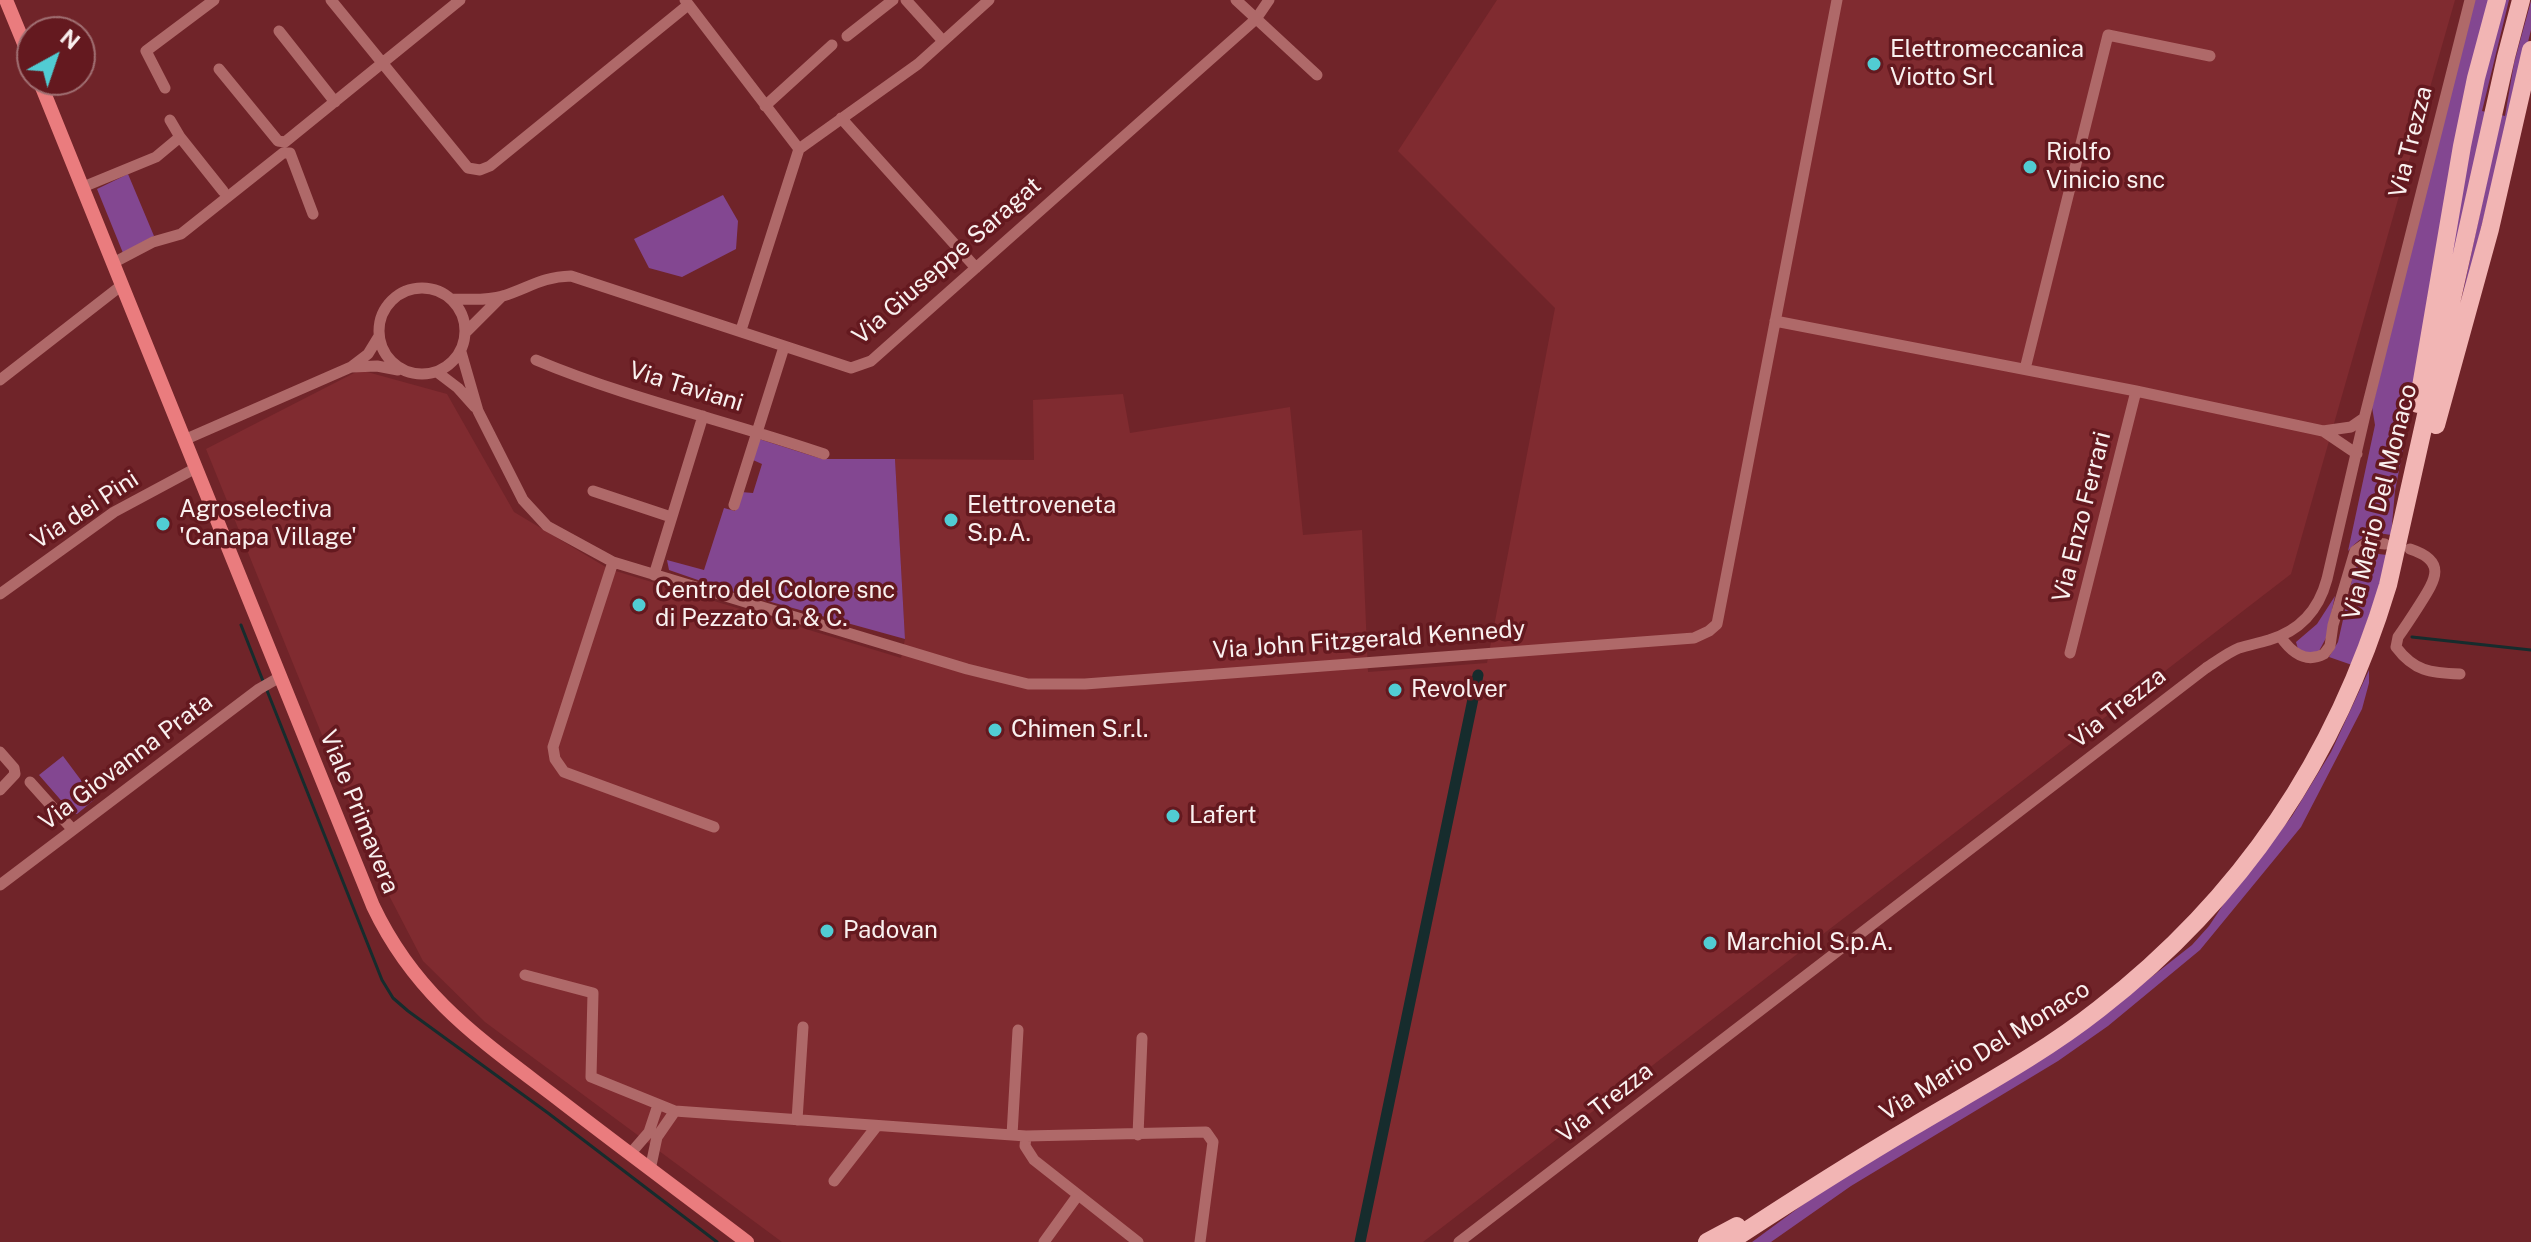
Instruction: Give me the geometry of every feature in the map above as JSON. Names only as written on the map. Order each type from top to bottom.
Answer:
[{"type":"highway","points":[[2408,498],[2413,435],[2450,211],[2476,78],[2497,0]]},
{"type":"highway","name":"Via Mario Del Monaco","points":[[1800,1195],[2031,1055],[2096,1011],[2153,964],[2228,887],[2288,807],[2338,717],[2374,632],[2388,585],[2521,0]]},
{"type":"highway","points":[[2408,498],[2427,458],[2471,303],[2531,50]]},
{"type":"highway","points":[[1707,1242],[1800,1195]]},
{"type":"highway","points":[[1729,1242],[1800,1195]]},
{"type":"highway","points":[[1743,1242],[1800,1195]]},
{"type":"main road","points":[[6,0],[16,24]]},
{"type":"main road","name":"Viale Primavera","points":[[46,96],[278,679],[373,906],[399,952],[427,990],[469,1031],[747,1242]]},
{"type":"street","points":[[165,88],[146,51],[214,0]]},
{"type":"street","points":[[331,0],[468,168],[480,170],[490,166],[686,2],[799,149]]},
{"type":"street","points":[[219,69],[278,141],[285,142],[460,0]]},
{"type":"street","points":[[847,36],[893,0]]},
{"type":"street","points":[[906,0],[943,41]]},
{"type":"street","points":[[741,330],[799,149],[918,64],[989,0]]},
{"type":"street","points":[[1236,0],[1317,75]]},
{"type":"street","name":"Via Giuseppe Saragat","points":[[451,299],[502,296],[550,277],[571,276],[851,368],[871,361],[1256,19],[1269,0]]},
{"type":"street","name":"Via John Fitzgerald Kennedy","points":[[461,352],[478,411],[523,500],[547,526],[613,562],[967,669],[1028,684],[1085,684],[1694,638],[1717,624],[1837,0]]},
{"type":"street","name":"Via Trezza","points":[[1459,1242],[2206,668],[2240,648],[2280,636],[2305,620],[2320,600],[2327,579],[2470,0]]},
{"type":"street","points":[[279,31],[335,102]]},
{"type":"street","points":[[2025,369],[2108,35],[2210,56]]},
{"type":"street","points":[[765,106],[832,45]]},
{"type":"street","points":[[841,118],[976,268]]},
{"type":"street","points":[[170,120],[223,191]]},
{"type":"street","points":[[83,187],[156,157],[180,137]]},
{"type":"street","points":[[113,263],[153,242],[181,234],[283,153],[290,153],[313,214]]},
{"type":"street","points":[[0,380],[122,285]]},
{"type":"street","points":[[351,367],[377,366],[406,372],[423,375],[451,364],[461,352],[466,332],[463,315],[451,299],[429,288],[404,292],[392,300],[380,322],[379,336],[387,357],[406,372]]},
{"type":"street","name":"Via Giuseppe Saragat","points":[[466,332],[502,296]]},
{"type":"street","points":[[1775,321],[2136,391],[2323,431],[2356,425],[2365,417]]},
{"type":"street","points":[[184,440],[351,367],[368,354],[379,336]]},
{"type":"street","points":[[734,505],[784,347]]},
{"type":"street","name":"Via Taviani","points":[[536,360],[824,454]]},
{"type":"street","name":"Via John Fitzgerald Kennedy","points":[[437,372],[458,388],[478,411]]},
{"type":"street","name":"Via Enzo Ferrari","points":[[2070,653],[2136,391]]},
{"type":"street","points":[[654,575],[703,416]]},
{"type":"street","points":[[2338,430],[2352,434],[2360,441]]},
{"type":"street","points":[[2323,431],[2357,454]]},
{"type":"street","points":[[2342,444],[2360,441]]},
{"type":"street","name":"Via dei Pini","points":[[0,594],[114,512],[196,468]]},
{"type":"street","points":[[593,491],[671,517]]},
{"type":"street","points":[[2280,636],[2289,650],[2297,655],[2308,658],[2324,654],[2330,646],[2355,551],[2368,542],[2385,544]]},
{"type":"street","points":[[2410,549],[2430,558],[2436,573],[2432,585],[2398,637],[2396,647],[2406,660],[2420,669],[2460,674]]},
{"type":"street","points":[[613,562],[553,747],[555,759],[564,772],[714,827]]},
{"type":"street","name":"Via Giovanna Prata","points":[[0,885],[259,689],[278,679]]},
{"type":"street","points":[[0,752],[14,768],[15,774],[0,790]]},
{"type":"street","points":[[30,782],[73,830]]},
{"type":"street","points":[[525,975],[593,993],[591,1077],[675,1111],[1026,1136],[1206,1132],[1213,1142],[1200,1242]]},
{"type":"street","points":[[797,1120],[803,1027]]},
{"type":"street","points":[[1012,1135],[1018,1030]]},
{"type":"street","points":[[1138,1135],[1142,1038]]},
{"type":"street","points":[[630,1154],[649,1132],[658,1105]]},
{"type":"street","points":[[650,1170],[657,1137],[675,1111]]},
{"type":"street","points":[[834,1181],[876,1127]]},
{"type":"street","points":[[1026,1136],[1025,1146],[1034,1160],[1138,1242]]},
{"type":"street","points":[[1044,1242],[1078,1195]]},
{"type":"shaded area","points":[[1497,0],[2455,0],[2291,574],[1423,1242],[782,1242],[485,1022],[423,961],[380,878],[206,449],[360,370],[447,394],[514,512],[609,569],[901,658],[905,639],[895,459],[1034,460],[1033,400],[1123,394],[1130,433],[1290,407],[1303,535],[1362,530],[1368,672],[1487,663],[1555,308],[1398,151]]},
{"type":"shaded area","points":[[2473,0],[2491,0],[2395,491],[2391,535],[2367,536],[2348,551],[2375,425],[2372,407]]},
{"type":"shaded area","points":[[2502,0],[2509,0],[2482,111],[2486,112],[2442,320],[2458,195]]},
{"type":"shaded area","points":[[2531,1],[2531,30],[2451,348],[2501,115],[2505,116],[2514,63]]},
{"type":"shaded area","points":[[128,174],[154,236],[123,253],[97,189]]},
{"type":"shaded area","points":[[723,195],[738,221],[736,249],[682,277],[649,268],[634,239]]},
{"type":"shaded area","points":[[759,439],[822,459],[895,459],[905,639],[724,589],[669,570],[667,560],[704,570],[724,508],[735,511],[741,492],[753,493],[762,464],[753,460]]},
{"type":"shaded area","points":[[2371,544],[2370,553],[2387,555],[2352,665],[2329,657],[2338,642],[2357,557]]},
{"type":"shaded area","points":[[2335,596],[2326,638],[2319,651],[2308,654],[2298,649],[2296,642],[2317,624]]},
{"type":"shaded area","points":[[2369,670],[2362,709],[2301,827],[2200,950],[2108,1026],[2058,1061],[1851,1186],[1771,1242],[1752,1242],[1820,1192],[2084,1030],[2192,945],[2292,816],[2331,752]]},
{"type":"shaded area","points":[[63,756],[95,799],[77,814],[72,813],[39,775]]},
{"type":"waterway","points":[[241,625],[263,681]]},
{"type":"waterway","points":[[2412,637],[2531,650]]},
{"type":"waterway","points":[[1360,1242],[1478,675]]},
{"type":"waterway","points":[[266,688],[382,980],[393,998],[717,1242]]},
{"type":"place","name":"Elettromeccanica Viotto Srl","points":[[1874,64]]},
{"type":"place","name":"Riolfo Vinicio snc","points":[[2030,167]]},
{"type":"place","name":"Elettroveneta S.p.A.","points":[[951,520]]},
{"type":"place","name":"Agroselectiva 'Canapa Village'","points":[[163,524]]},
{"type":"place","name":"Centro del Colore snc di Pezzato G. & C.","points":[[639,605]]},
{"type":"place","name":"Revolver","points":[[1395,690]]},
{"type":"place","name":"Chimen S.r.l.","points":[[995,730]]},
{"type":"place","name":"Lafert","points":[[1173,816]]},
{"type":"place","name":"Padovan","points":[[827,931]]},
{"type":"place","name":"Marchiol S.p.A.","points":[[1710,943]]}]
